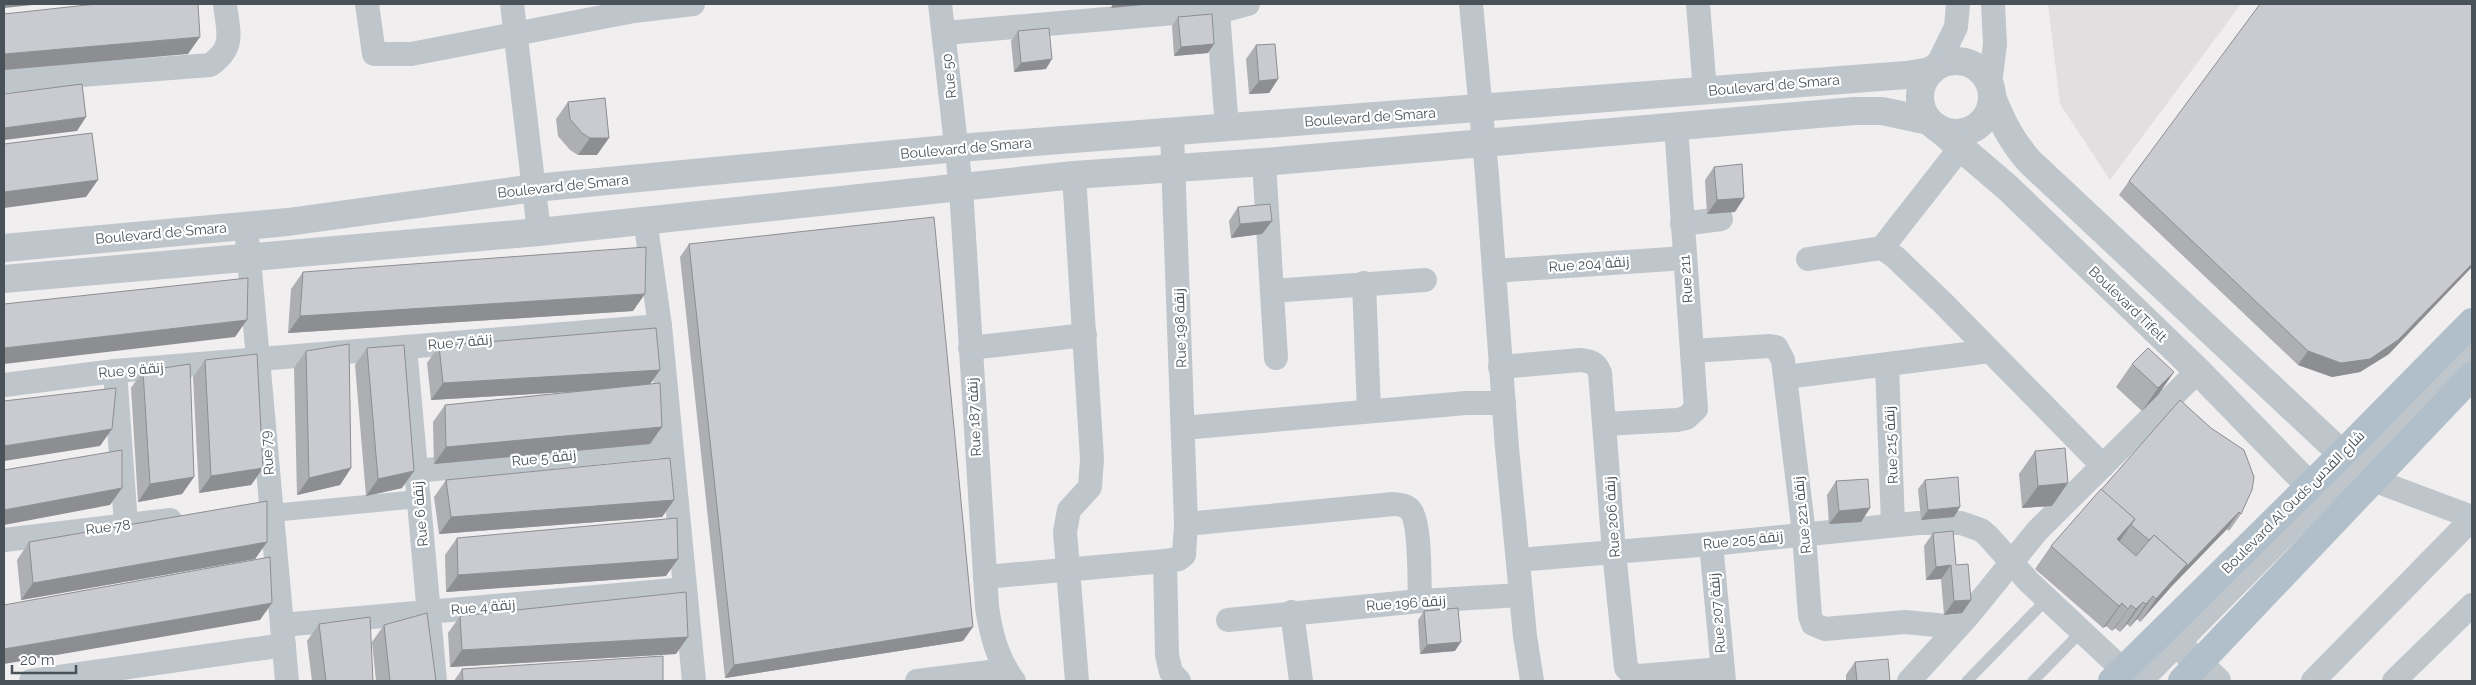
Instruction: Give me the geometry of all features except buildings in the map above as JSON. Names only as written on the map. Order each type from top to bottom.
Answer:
[{"type":"main road","name":"Boulevard Al Quds شارع القدس","points":[[2127,679],[2187,658],[2324,500],[2357,467],[2472,322]]},
{"type":"main road","name":"Boulevard Al Quds شارع القدس","points":[[2187,658],[2324,500],[2357,467],[2472,376]]},
{"type":"street","points":[[4,81],[210,65],[222,56],[227,48],[229,37],[225,4]]},
{"type":"street","points":[[366,4],[374,54],[411,54],[516,34],[633,7],[692,4]]},
{"type":"street","points":[[512,4],[539,232]]},
{"type":"street","name":"Rue 50","points":[[940,4],[958,148]]},
{"type":"street","points":[[945,33],[1175,13],[1218,12],[1248,4]]},
{"type":"street","points":[[1471,4],[1482,109],[1500,367],[1527,654],[1532,681]]},
{"type":"street","points":[[1698,4],[1705,91]]},
{"type":"street","points":[[1934,125],[1924,114],[1920,96],[1925,78],[1934,68],[1956,27],[1958,4]]},
{"type":"street","points":[[1808,259],[1882,248],[1951,161],[1962,139],[1987,115],[1995,44],[1993,4]]},
{"type":"street","points":[[1218,12],[1227,128]]},
{"type":"street","points":[[1934,68],[1947,62],[1968,62],[1981,71],[1991,90],[2003,124],[2017,147],[2030,162],[2357,467],[2472,518],[2313,681]]},
{"type":"street","name":"Boulevard de Smara","points":[[4,248],[246,226],[534,188],[958,148],[1906,76],[1934,68]]},
{"type":"street","points":[[4,279],[539,232],[645,219],[1074,175],[1484,144],[1854,111],[1882,111],[1934,125]]},
{"type":"street","name":"Boulevard Tifelt","points":[[1934,125],[1962,139],[2008,188],[2198,371],[2324,500]]},
{"type":"street","name":"Rue 211","points":[[1605,424],[1677,420],[1692,414],[1696,409],[1676,126]]},
{"type":"street","name":"Rue 198 زنقة","points":[[1172,132],[1186,524],[1185,552],[1172,560],[1166,655],[1171,672],[1179,681]]},
{"type":"street","name":"Rue 187 زنقة","points":[[958,148],[985,577],[991,633],[1010,676]]},
{"type":"street","points":[[1264,162],[1276,358]]},
{"type":"street","points":[[1074,175],[1092,477],[1088,492],[1069,510],[1065,532],[1077,681]]},
{"type":"street","points":[[645,219],[660,326],[694,681]]},
{"type":"street","points":[[1682,224],[1722,219]]},
{"type":"street","name":"Rue 79","points":[[246,226],[259,359],[265,510],[283,635],[287,681]]},
{"type":"street","points":[[1882,248],[1895,257],[1990,350],[2103,466]]},
{"type":"street","name":"Rue 204 زنقة","points":[[1494,271],[1685,258]]},
{"type":"street","points":[[1272,291],[1425,280]]},
{"type":"street","points":[[1364,283],[1369,411]]},
{"type":"street","name":"Rue 7 زنقة","points":[[259,359],[660,326]]},
{"type":"street","points":[[970,348],[1085,335]]},
{"type":"street","name":"Rue 221 زنقة","points":[[1692,351],[1770,346],[1776,347],[1784,360],[1804,534],[1810,616],[1817,628],[1825,629],[1905,622],[1957,627]]},
{"type":"street","name":"Rue 6 زنقة","points":[[405,347],[435,681]]},
{"type":"street","points":[[1786,377],[1990,350]]},
{"type":"street","name":"Rue 9 زنقة","points":[[4,385],[115,371],[259,359]]},
{"type":"street","name":"Rue 206 زنقة","points":[[1500,367],[1580,360],[1593,363],[1600,373],[1614,552],[1625,660],[1629,672],[1639,676],[1723,675]]},
{"type":"street","name":"Rue 215 زنقة","points":[[1887,365],[1893,524]]},
{"type":"street","points":[[115,371],[126,525]]},
{"type":"street","points":[[1909,681],[1957,627],[2010,562],[2066,500],[2103,466],[2198,371]]},
{"type":"street","points":[[1183,428],[1466,403],[1504,403]]},
{"type":"street","name":"Rue 5 زنقة","points":[[416,471],[671,445]]},
{"type":"street","points":[[265,510],[419,499]]},
{"type":"street","points":[[1186,524],[1394,504],[1405,506],[1412,512],[1417,528],[1420,601]]},
{"type":"street","name":"Rue 78","points":[[4,540],[194,517]]},
{"type":"street","name":"Rue 205 زنقة","points":[[1519,560],[1711,544],[1893,524],[1944,522],[1972,526],[1981,530],[1995,543],[2010,562],[2127,679]]},
{"type":"street","name":"Rue 207 زنقة","points":[[1711,544],[1723,675]]},
{"type":"street","points":[[985,577],[1172,560]]},
{"type":"street","name":"Rue 4 زنقة","points":[[31,681],[102,676],[283,635],[429,612],[685,589]]},
{"type":"street","name":"Rue 196 زنقة","points":[[1228,620],[1292,612],[1420,601],[1521,595]]},
{"type":"street","points":[[2394,681],[2472,605]]},
{"type":"street","points":[[1292,612],[1301,681]]},
{"type":"street","points":[[917,681],[1010,676]]},
{"type":"lane","points":[[2357,467],[2472,342]]},
{"type":"lane","points":[[2357,467],[2472,354]]},
{"type":"lane","points":[[1967,681],[2047,599]]},
{"type":"lane","points":[[2033,681],[2081,632]]},
{"type":"lane","points":[[2150,681],[2187,658]]},
{"type":"shaded area","points":[[2048,4],[2241,4],[2110,180],[2060,104]]}]
